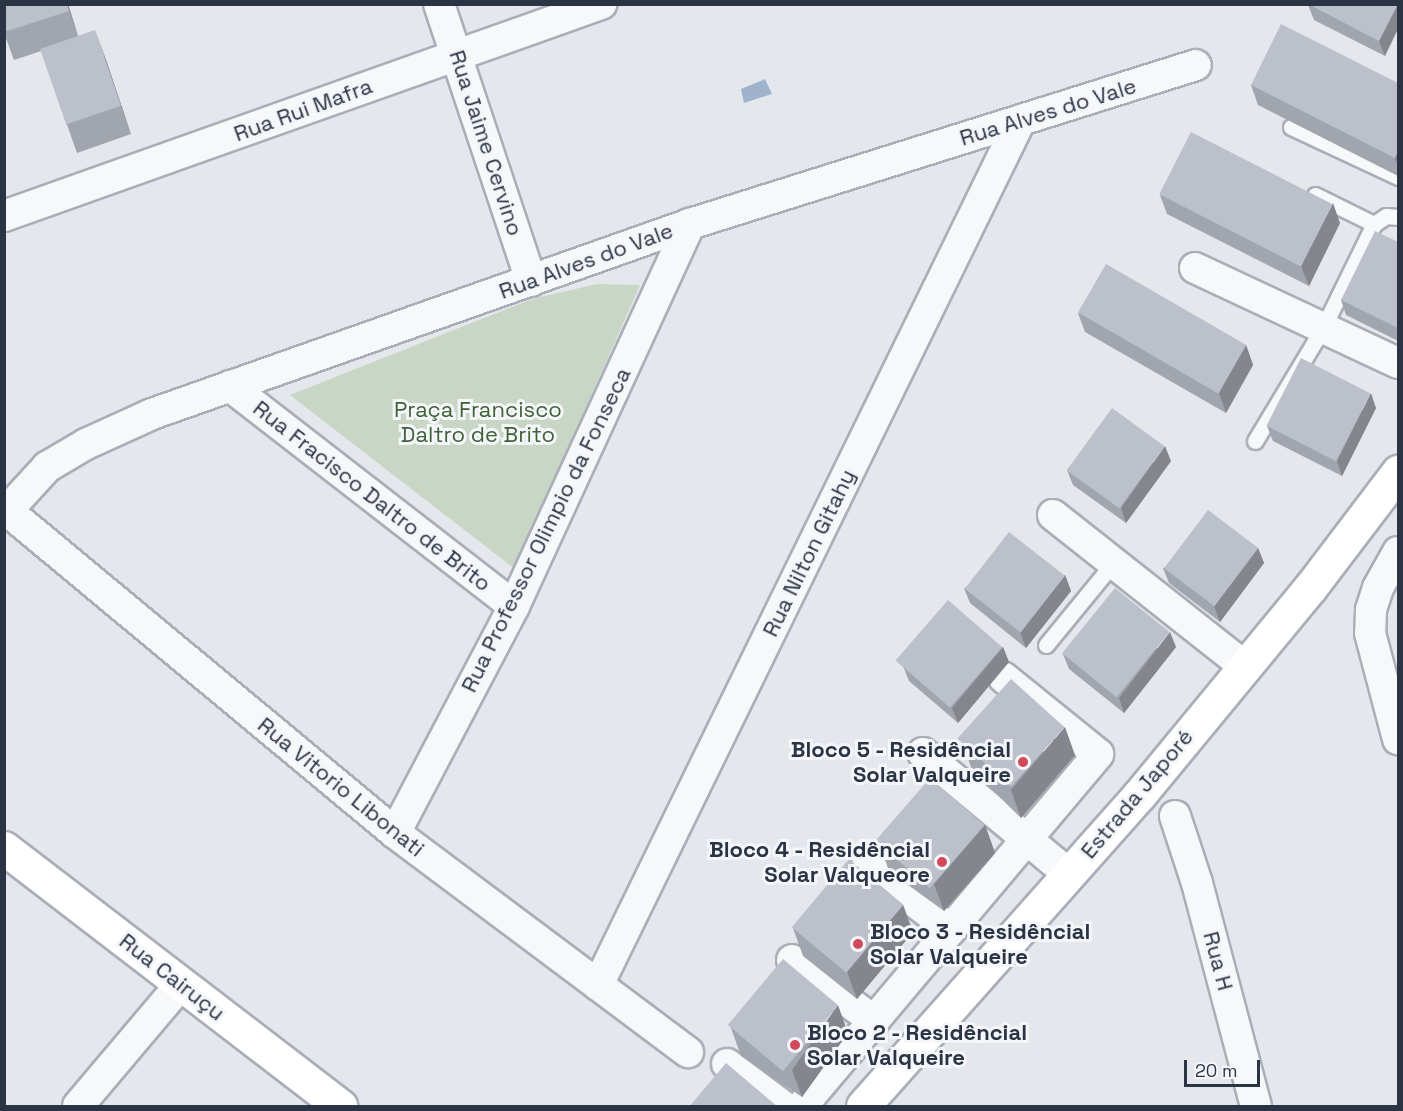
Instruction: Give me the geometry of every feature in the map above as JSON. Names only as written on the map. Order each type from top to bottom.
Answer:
[{"type":"main road","name":"Estrada Japoré","points":[[863,1107],[1140,794],[1243,665],[1310,588],[1398,472]]},
{"type":"main road","name":"Rua Cairuçu","points":[[4,848],[340,1107]]},
{"type":"street","name":"Rua Jaime Cervino","points":[[439,4],[458,55],[531,281]]},
{"type":"street","name":"Rua Rui Mafra","points":[[4,216],[601,4]]},
{"type":"street","name":"Rua Alves do Vale","points":[[6,510],[47,467],[86,444],[230,386],[690,224],[1196,65]]},
{"type":"street","name":"Rua Nilton Gitahy","points":[[598,985],[1020,121]]},
{"type":"street","name":"Rua Professor Olimpio da Fonseca","points":[[395,833],[514,606],[690,224]]},
{"type":"street","points":[[1195,268],[1398,363]]},
{"type":"street","name":"Rua Fracisco Daltro de Brito","points":[[230,386],[514,606]]},
{"type":"street","name":"Rua Vitorio Libonati","points":[[6,510],[395,833],[688,1052]]},
{"type":"street","points":[[1053,515],[1243,665]]},
{"type":"street","points":[[1396,563],[1371,610],[1370,633],[1398,739]]},
{"type":"street","points":[[802,1107],[1098,754],[1004,678]]},
{"type":"street","points":[[923,753],[1069,874]]},
{"type":"street","name":"Rua H","points":[[1175,816],[1197,883],[1256,1107]]},
{"type":"street","points":[[867,865],[951,930]]},
{"type":"street","points":[[792,960],[874,1021]]},
{"type":"street","points":[[78,1107],[181,984]]},
{"type":"street","points":[[727,1064],[783,1107]]},
{"type":"lane","points":[[1291,127],[1398,177]]},
{"type":"lane","points":[[1304,190],[1374,224]]},
{"type":"lane","points":[[1255,441],[1323,328],[1374,224],[1386,216],[1398,218]]},
{"type":"lane","points":[[1046,645],[1113,563]]},
{"type":"green space","name":"Praça Francisco Daltro de Brito","points":[[597,284],[640,285],[515,569],[290,395],[532,299]]},
{"type":"water","points":[[765,79],[772,94],[744,103],[741,89]]},
{"type":"building","points":[[4,4],[67,4],[69,11],[4,32]]},
{"type":"building","points":[[1308,4],[1398,4],[1379,41]]},
{"type":"building","points":[[1281,24],[1398,83],[1398,151],[1395,158],[1251,85]]},
{"type":"building","points":[[95,30],[121,106],[66,125],[40,49]]},
{"type":"building","points":[[1191,132],[1333,204],[1301,267],[1159,194]]},
{"type":"building","points":[[1375,231],[1398,242],[1398,328],[1341,300]]},
{"type":"building","points":[[1106,264],[1246,345],[1218,393],[1078,312]]},
{"type":"building","points":[[1301,358],[1370,393],[1336,461],[1266,426]]},
{"type":"building","points":[[1112,408],[1165,446],[1119,509],[1067,470]]},
{"type":"building","points":[[1208,510],[1258,548],[1214,606],[1164,568]]},
{"type":"building","points":[[1009,532],[1065,576],[1021,632],[965,589]]},
{"type":"building","points":[[1115,588],[1169,632],[1117,697],[1062,653]]},
{"type":"building","points":[[948,600],[1002,647],[950,708],[896,660]]},
{"type":"building","points":[[1011,679],[1065,727],[1011,787],[957,738]]},
{"type":"building","points":[[930,778],[984,825],[930,888],[876,841]]},
{"type":"building","points":[[849,859],[903,905],[846,973],[792,927]]},
{"type":"building","points":[[783,959],[838,1005],[783,1071],[728,1025]]},
{"type":"building","points":[[726,1063],[778,1107],[689,1107]]},
{"type":"place","name":"Bloco 5 - Residêncial Solar Valqueire","points":[[1023,762]]},
{"type":"place","name":"Bloco 4 - Residêncial Solar Valqueore","points":[[942,862]]},
{"type":"place","name":"Bloco 3 - Residêncial Solar Valqueire","points":[[858,944]]},
{"type":"place","name":"Bloco 2 - Residêncial Solar Valqueire","points":[[795,1045]]}]
